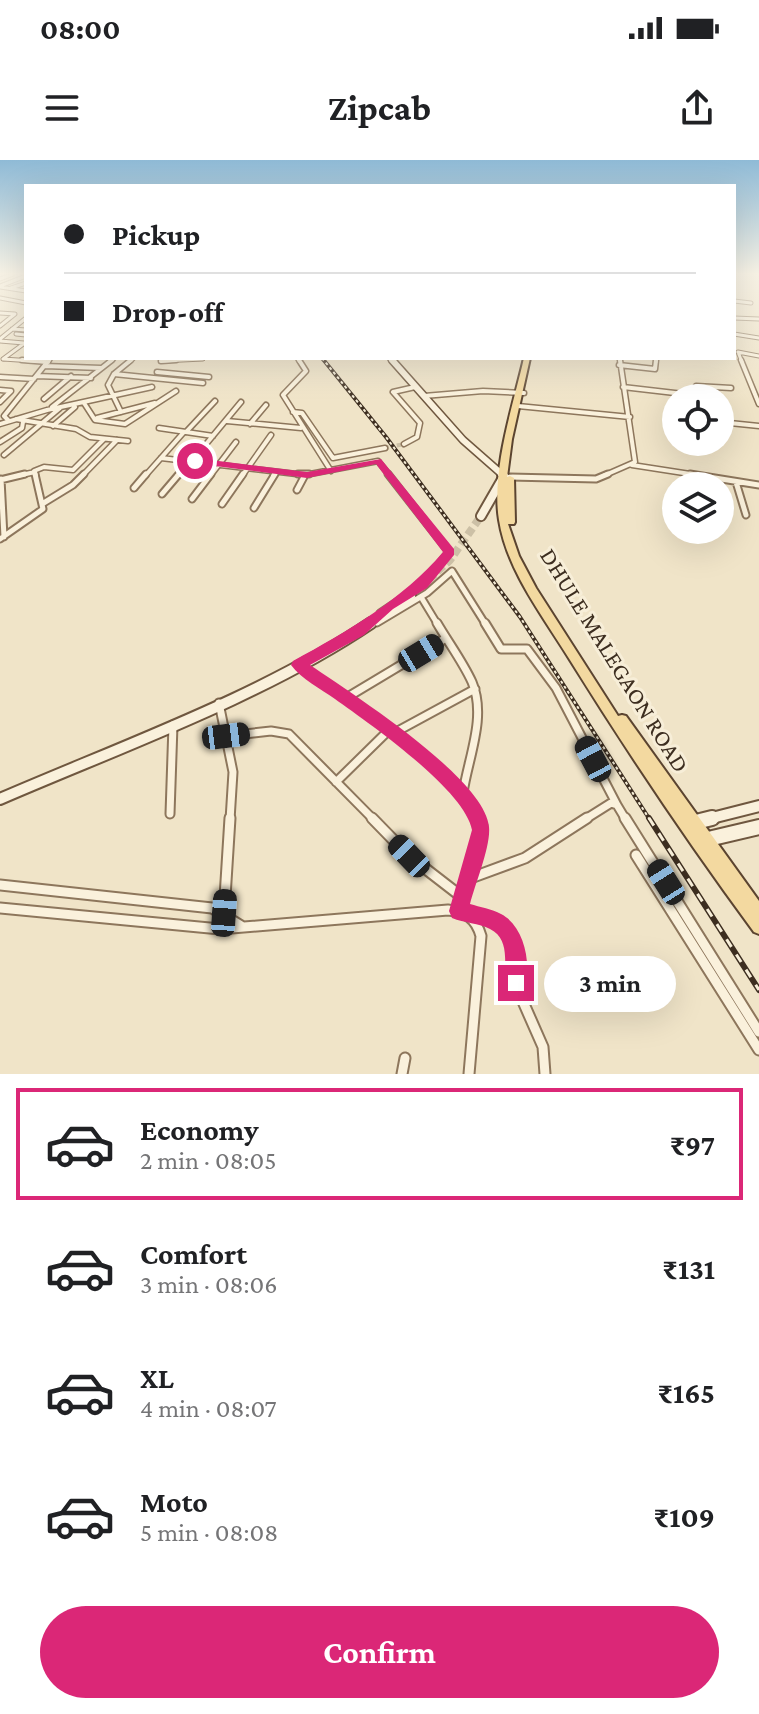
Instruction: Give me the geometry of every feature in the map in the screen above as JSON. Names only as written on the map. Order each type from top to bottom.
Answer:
[{"type":"main road","name":"DHULE MALEGAON ROAD","points":[[529,360],[501,498],[504,521],[516,555],[539,600],[759,927]]},
{"type":"main road","name":"DHULE MALEGAON ROAD","points":[[700,840],[759,913]]},
{"type":"street","points":[[736,318],[759,319]]},
{"type":"street","points":[[1,341],[24,319]]},
{"type":"street","points":[[746,336],[750,320]]},
{"type":"street","points":[[12,329],[24,332]]},
{"type":"street","points":[[16,334],[24,332]]},
{"type":"street","points":[[736,334],[759,338]]},
{"type":"street","points":[[1,341],[24,345]]},
{"type":"street","points":[[2,360],[24,345]]},
{"type":"street","points":[[736,352],[759,356]]},
{"type":"street","points":[[736,352],[759,404]]},
{"type":"street","points":[[2,360],[103,368]]},
{"type":"street","points":[[71,366],[77,360]]},
{"type":"street","points":[[83,367],[89,360]]},
{"type":"street","points":[[50,409],[113,360]]},
{"type":"street","points":[[121,412],[108,385],[114,374],[132,360]]},
{"type":"street","points":[[152,378],[162,360]]},
{"type":"street","points":[[298,360],[306,371],[283,395],[301,428],[331,471]]},
{"type":"street","points":[[386,360],[399,369]]},
{"type":"street","points":[[392,360],[463,440],[507,476],[596,479],[632,465],[759,485]]},
{"type":"street","points":[[632,465],[635,462],[630,417],[619,361],[655,369],[656,360]]},
{"type":"street","points":[[48,362],[4,416],[23,422],[76,429],[90,437],[128,441]]},
{"type":"street","points":[[157,372],[209,377]]},
{"type":"street","points":[[114,374],[203,383]]},
{"type":"street","points":[[44,399],[71,376]]},
{"type":"street","points":[[131,376],[134,379],[197,386]]},
{"type":"street","points":[[1,378],[91,378]]},
{"type":"street","points":[[0,424],[50,409],[152,387]]},
{"type":"street","points":[[404,444],[417,437],[420,423],[393,392],[415,387]]},
{"type":"street","points":[[623,387],[662,392]]},
{"type":"street","points":[[0,390],[11,391],[0,402]]},
{"type":"street","points":[[81,404],[92,417],[127,423],[176,391]]},
{"type":"street","points":[[424,396],[481,391],[522,393]]},
{"type":"street","points":[[76,429],[92,417],[163,401]]},
{"type":"street","points":[[134,488],[215,401]]},
{"type":"street","points":[[162,494],[241,402]]},
{"type":"street","points":[[53,426],[81,404]]},
{"type":"street","points":[[250,424],[266,405]]},
{"type":"street","points":[[520,406],[630,417]]},
{"type":"street","points":[[4,455],[61,407]]},
{"type":"street","points":[[293,412],[302,413],[333,458],[345,459],[385,448]]},
{"type":"street","points":[[227,421],[301,428]]},
{"type":"street","points":[[0,442],[22,428],[23,422]]},
{"type":"street","points":[[734,423],[759,426]]},
{"type":"street","points":[[159,428],[213,436]]},
{"type":"street","points":[[222,504],[271,435]]},
{"type":"street","points":[[2,538],[0,480],[44,467],[74,469],[104,439]]},
{"type":"street","points":[[42,504],[73,485],[117,440]]},
{"type":"street","points":[[192,499],[236,442]]},
{"type":"street","points":[[161,458],[305,475],[378,461],[449,552],[422,585],[389,605],[359,631]]},
{"type":"street","points":[[2,538],[41,513],[42,504],[34,471]]},
{"type":"street","points":[[254,508],[276,472]]},
{"type":"street","points":[[297,490],[305,475]]},
{"type":"street","points":[[481,516],[507,476]]},
{"type":"street","points":[[736,482],[746,515]]},
{"type":"street","points":[[0,799],[173,724],[298,665],[416,597],[452,571],[501,649],[528,650],[556,688],[617,805],[759,1032]]},
{"type":"street","points":[[416,597],[446,638],[475,689],[474,745],[463,793]]},
{"type":"street","points":[[346,698],[446,638]]},
{"type":"street","points":[[298,665],[392,731],[463,793],[482,826],[458,911]]},
{"type":"street","points":[[336,782],[392,731],[475,689]]},
{"type":"street","points":[[219,703],[233,781],[224,913]]},
{"type":"street","points":[[170,814],[173,724]]},
{"type":"street","points":[[226,736],[271,731],[289,734],[409,856],[462,897]]},
{"type":"street","points":[[468,879],[525,858],[611,803],[617,805]]},
{"type":"street","points":[[689,824],[759,806]]},
{"type":"street","points":[[700,840],[759,827]]},
{"type":"street","points":[[636,855],[759,1050]]},
{"type":"street","points":[[0,885],[212,908],[243,927]]},
{"type":"street","points":[[0,908],[220,929],[458,911],[497,922],[512,939],[517,988],[545,1052],[545,1074]]},
{"type":"street","points":[[469,1074],[481,936],[472,917]]},
{"type":"street","points":[[402,1074],[405,1058]]},
{"type":"tunnel","points":[[385,448],[404,444]]},
{"type":"tunnel","points":[[411,596],[450,560],[481,516]]},
{"type":"railway","points":[[324,360],[386,437],[520,617],[650,820]]},
{"type":"railway","points":[[649,818],[759,990]]},
{"type":"route","points":[[195,461],[299,475],[378,461],[449,552],[422,585],[389,605],[338,645],[298,665],[390,729],[463,793],[479,816],[482,826],[458,911],[472,917],[491,919],[508,931],[515,947],[516,983]]}]
